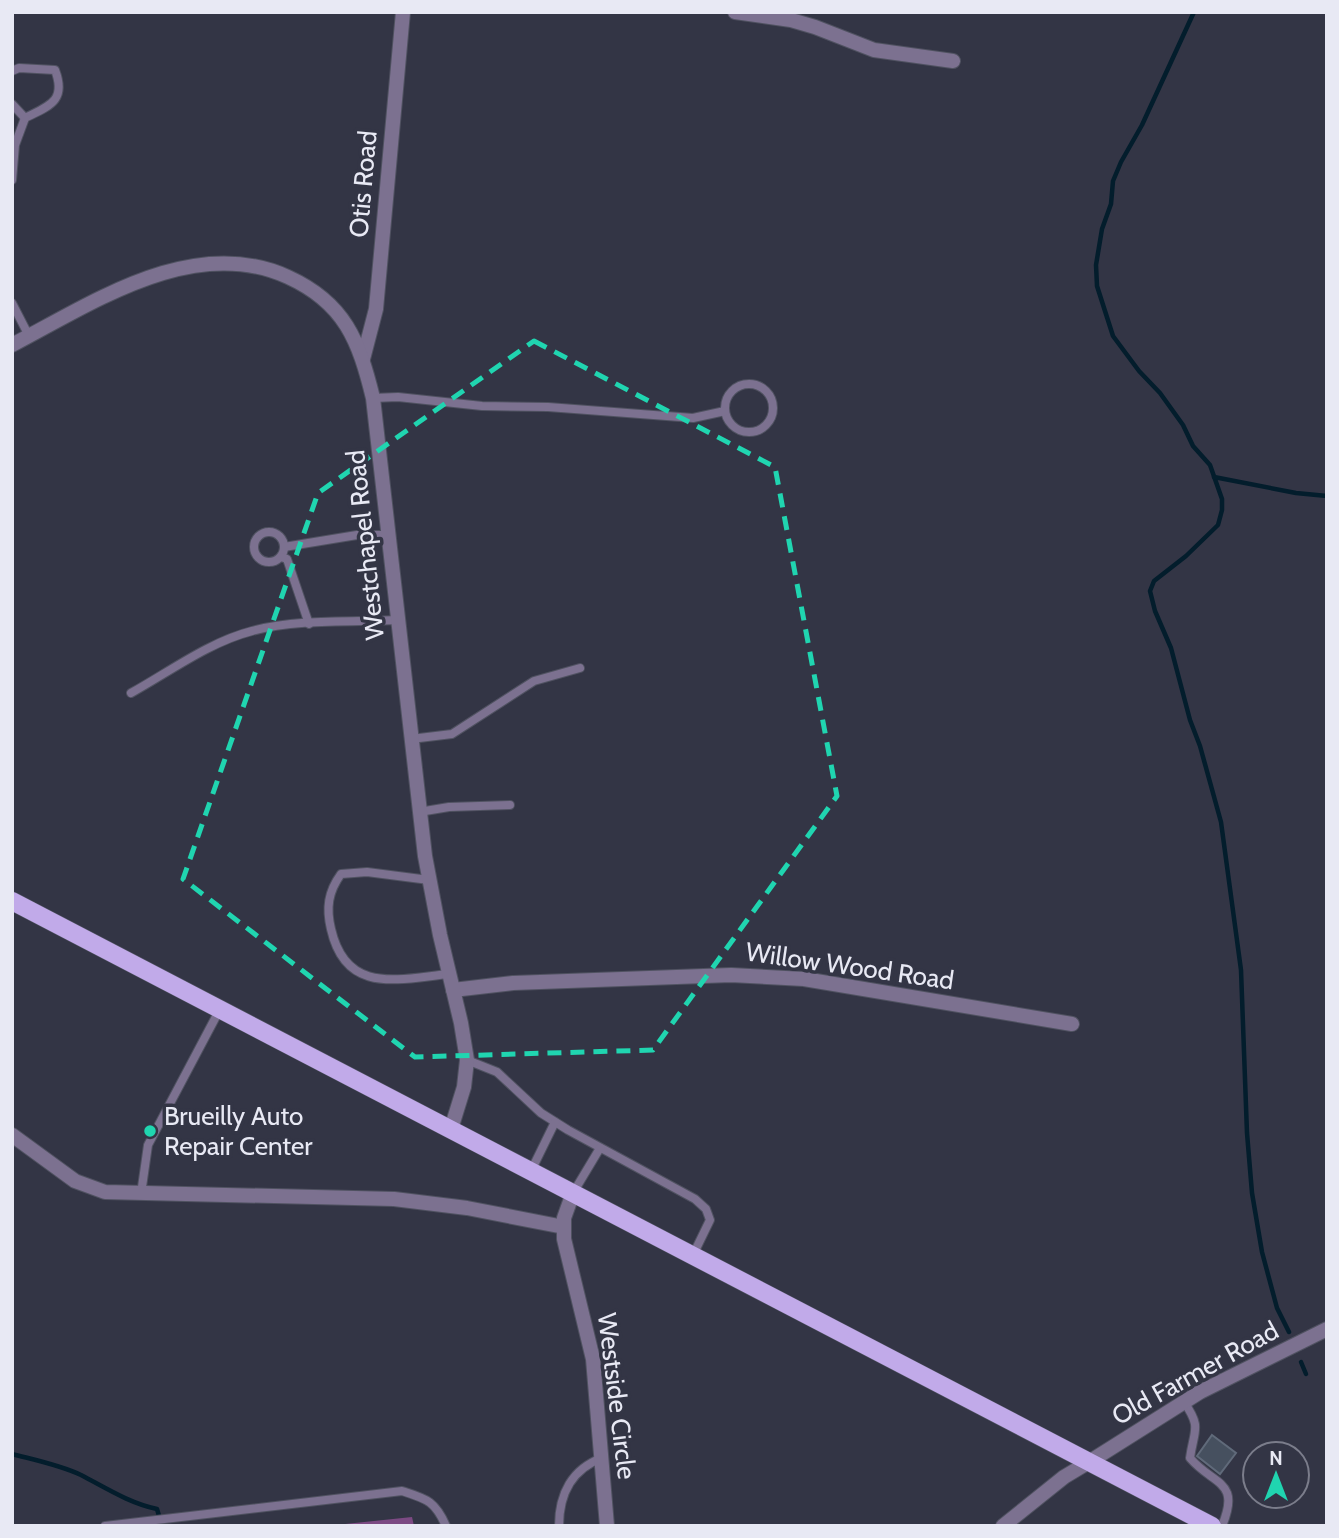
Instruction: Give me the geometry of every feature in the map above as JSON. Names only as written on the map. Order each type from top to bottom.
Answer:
[{"type":"main road","points":[[12,901],[1212,1526]]},
{"type":"street","name":"Otis Road","points":[[363,359],[376,309],[403,12]]},
{"type":"street","points":[[735,12],[791,20],[887,53],[953,61]]},
{"type":"street","name":"Westchapel Road","points":[[12,345],[93,303],[155,275],[194,264],[226,261],[277,272],[309,288],[347,325],[363,359],[373,398],[419,812],[429,880],[467,1060],[464,1087],[451,1129]]},
{"type":"street","name":"Willow Wood Road","points":[[453,990],[513,983],[766,975],[1072,1024]]},
{"type":"street","points":[[12,1135],[75,1181],[105,1192],[394,1199],[467,1208],[564,1227]]},
{"type":"street","name":"Westside Circle","points":[[573,1193],[564,1227],[566,1253],[593,1359],[607,1526]]},
{"type":"street","name":"Old Farmer Road","points":[[1089,1462],[1184,1402],[1257,1362],[1327,1329]]},
{"type":"street","points":[[1003,1526],[1089,1462]]},
{"type":"lane","points":[[12,71],[19,68],[55,71],[60,91],[54,102],[25,118],[15,145],[12,180]]},
{"type":"lane","points":[[12,104],[25,118]]},
{"type":"lane","points":[[12,303],[29,337]]},
{"type":"lane","points":[[747,385],[754,385],[767,393],[773,407],[772,415],[763,428],[747,432],[733,425],[726,411],[729,397],[740,387],[747,385]]},
{"type":"lane","points":[[373,398],[398,397],[482,406],[548,407],[693,418],[726,411]]},
{"type":"lane","points":[[273,532],[281,538],[284,547],[281,557],[272,562],[262,561],[255,554],[256,539],[263,533],[273,532]]},
{"type":"lane","points":[[284,547],[357,536],[388,535]]},
{"type":"lane","points":[[281,557],[287,559],[293,572],[309,624]]},
{"type":"lane","points":[[131,693],[225,641],[250,631],[278,625],[398,620]]},
{"type":"lane","points":[[411,739],[452,734],[534,681],[580,668]]},
{"type":"lane","points":[[419,812],[449,807],[510,805]]},
{"type":"lane","points":[[429,880],[367,872],[341,874],[331,887],[328,916],[334,944],[348,967],[368,977],[391,979],[449,974]]},
{"type":"lane","points":[[141,1194],[148,1145],[220,1009]]},
{"type":"lane","points":[[467,1060],[497,1072],[541,1113],[555,1122],[695,1199],[706,1209],[710,1220],[692,1255]]},
{"type":"lane","points":[[531,1171],[555,1122]]},
{"type":"lane","points":[[573,1193],[600,1148]]},
{"type":"lane","points":[[1184,1402],[1196,1419],[1191,1458],[1225,1485],[1230,1507],[1222,1526]]},
{"type":"lane","points":[[559,1526],[559,1509],[572,1479],[587,1464],[602,1458]]},
{"type":"lane","points":[[105,1526],[402,1491],[421,1497],[439,1509],[446,1526]]},
{"type":"highlighted area","points":[[534,341],[775,467],[837,796],[653,1050],[415,1057],[183,879],[318,493]]},
{"type":"shaded area","points":[[412,1517],[414,1526],[326,1526]]},
{"type":"building","points":[[1212,1435],[1236,1453],[1220,1474],[1197,1456]]},
{"type":"waterway","points":[[1194,12],[1113,181],[1111,204],[1102,229],[1096,265],[1097,286],[1113,336],[1139,371],[1160,393],[1183,425],[1193,446],[1210,465],[1222,499],[1218,525],[1186,556],[1154,581],[1150,591],[1155,611],[1171,648],[1221,822],[1241,970],[1252,1193],[1262,1252],[1277,1308],[1289,1332]]},
{"type":"waterway","points":[[1214,477],[1296,493],[1327,496]]},
{"type":"waterway","points":[[1301,1362],[1306,1374]]},
{"type":"waterway","points":[[12,1454],[73,1471],[127,1499],[157,1509],[162,1526]]},
{"type":"place","name":"Brueilly Auto Repair Center","points":[[150,1131]]}]
